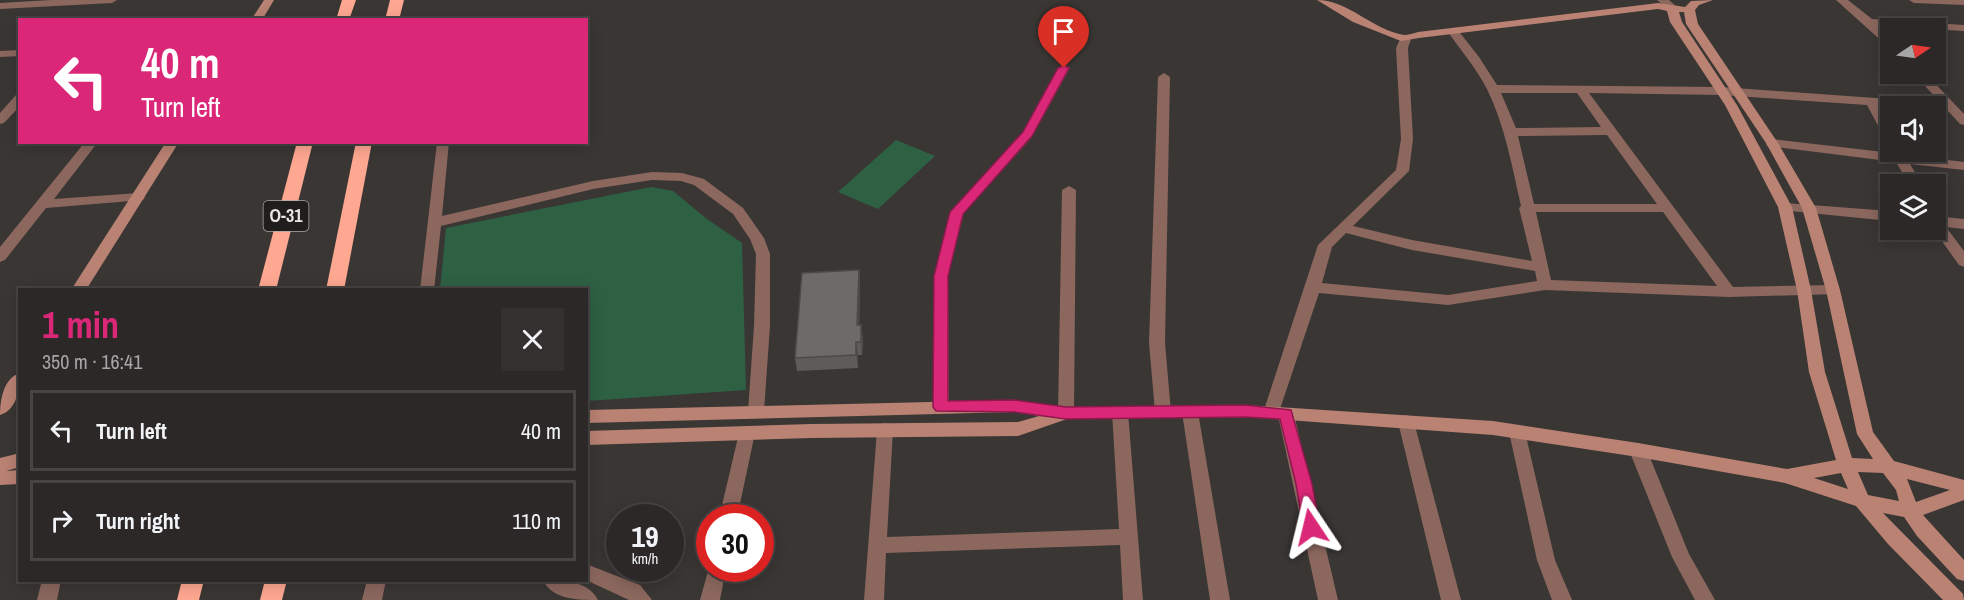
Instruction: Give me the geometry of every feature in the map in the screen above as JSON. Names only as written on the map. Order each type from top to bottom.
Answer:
[{"type":"highway","points":[[343,18],[349,0]]},
{"type":"highway","points":[[393,18],[398,0]]},
{"type":"highway","name":"O-31","points":[[268,288],[304,144]]},
{"type":"highway","points":[[335,288],[364,144]]},
{"type":"highway","points":[[188,600],[192,582]]},
{"type":"highway","points":[[271,600],[276,582]]},
{"type":"main road","points":[[257,18],[269,0]]},
{"type":"main road","points":[[1322,0],[1357,20],[1405,39],[1419,35],[1658,6],[1670,2],[1689,10]]},
{"type":"main road","points":[[1689,10],[1695,3],[1708,0]]},
{"type":"main road","points":[[1670,2],[1676,22],[1750,138],[1785,207],[1804,290],[1817,372],[1846,465],[1862,501],[1956,600]]},
{"type":"main road","points":[[1689,10],[1692,24],[1740,92],[1809,208],[1833,290],[1864,434],[1904,488],[1910,511],[1923,530],[1964,573]]},
{"type":"main road","points":[[79,288],[172,144]]},
{"type":"main road","points":[[0,409],[18,382]]},
{"type":"main road","points":[[588,417],[1015,406],[1066,413],[1278,413],[1517,432],[1638,450],[1785,476],[1862,501],[1910,511],[1942,502],[1964,492]]},
{"type":"main road","points":[[747,433],[756,411]]},
{"type":"main road","points":[[588,438],[1018,429],[1066,413]]},
{"type":"main road","points":[[0,465],[18,460]]},
{"type":"main road","points":[[1785,476],[1846,465],[1886,466],[1964,487]]},
{"type":"main road","points":[[0,478],[18,477]]},
{"type":"street","points":[[0,6],[112,0]]},
{"type":"street","points":[[1841,0],[1880,33]]},
{"type":"street","points":[[1914,0],[1962,2]]},
{"type":"street","points":[[1869,22],[1964,28]]},
{"type":"street","points":[[1453,32],[1475,59],[1493,89],[1511,132],[1526,208],[1545,285]]},
{"type":"street","points":[[1328,600],[1315,548],[1304,484],[1278,413],[1325,245],[1402,171],[1407,140],[1402,48],[1405,39]]},
{"type":"street","points":[[0,54],[18,53]]},
{"type":"street","points":[[941,407],[941,276],[957,212],[1028,134],[1064,68]]},
{"type":"street","points":[[1163,412],[1157,344],[1164,76]]},
{"type":"street","points":[[1931,84],[1959,109],[1964,121]]},
{"type":"street","points":[[1493,89],[1721,91],[1880,103]]},
{"type":"street","points":[[1581,91],[1729,292]]},
{"type":"street","points":[[0,120],[18,100]]},
{"type":"street","points":[[1872,102],[1880,118]]},
{"type":"street","points":[[1511,132],[1610,131]]},
{"type":"street","points":[[1772,143],[1880,153]]},
{"type":"street","points":[[0,257],[90,144]]},
{"type":"street","points":[[427,288],[443,144]]},
{"type":"street","points":[[1941,162],[1964,166]]},
{"type":"street","points":[[433,222],[593,185],[652,176],[682,177],[699,182],[738,211],[757,238],[763,254],[762,326],[756,411]]},
{"type":"street","points":[[1066,413],[1069,190]]},
{"type":"street","points":[[43,204],[138,197]]},
{"type":"street","points":[[1785,207],[1880,215]]},
{"type":"street","points":[[1526,208],[1666,208]]},
{"type":"street","points":[[1946,222],[1964,224]]},
{"type":"street","points":[[1344,228],[1412,244],[1541,267]]},
{"type":"street","points":[[1946,237],[1964,262]]},
{"type":"street","points":[[1313,287],[1448,300],[1545,285],[1729,292],[1833,290]]},
{"type":"street","points":[[1120,412],[1133,600]]},
{"type":"street","points":[[1190,412],[1220,600]]},
{"type":"street","points":[[1406,422],[1451,600]]},
{"type":"street","points":[[874,600],[885,430]]},
{"type":"street","points":[[1517,432],[1546,560],[1562,600]]},
{"type":"street","points":[[731,504],[747,433]]},
{"type":"street","points":[[1638,450],[1681,557],[1705,600]]},
{"type":"street","points":[[878,544],[1129,537]]},
{"type":"street","points":[[588,574],[633,591],[642,600]]},
{"type":"street","points":[[47,600],[52,582]]},
{"type":"street","points":[[372,600],[376,582]]},
{"type":"street","points":[[556,582],[588,600]]},
{"type":"street","points":[[710,600],[714,582]]},
{"type":"green space","points":[[896,140],[935,156],[878,209],[838,192]]},
{"type":"green space","points":[[651,187],[673,191],[707,219],[742,243],[746,390],[588,401],[588,288],[440,288],[446,228]]},
{"type":"building","points":[[859,270],[857,325],[861,325],[861,342],[856,342],[856,355],[795,358],[802,273]]},
{"type":"route","points":[[1064,68],[1028,134],[957,212],[941,276],[941,407],[1015,406],[1066,413],[1245,411],[1286,414],[1304,484],[1311,527]]}]
